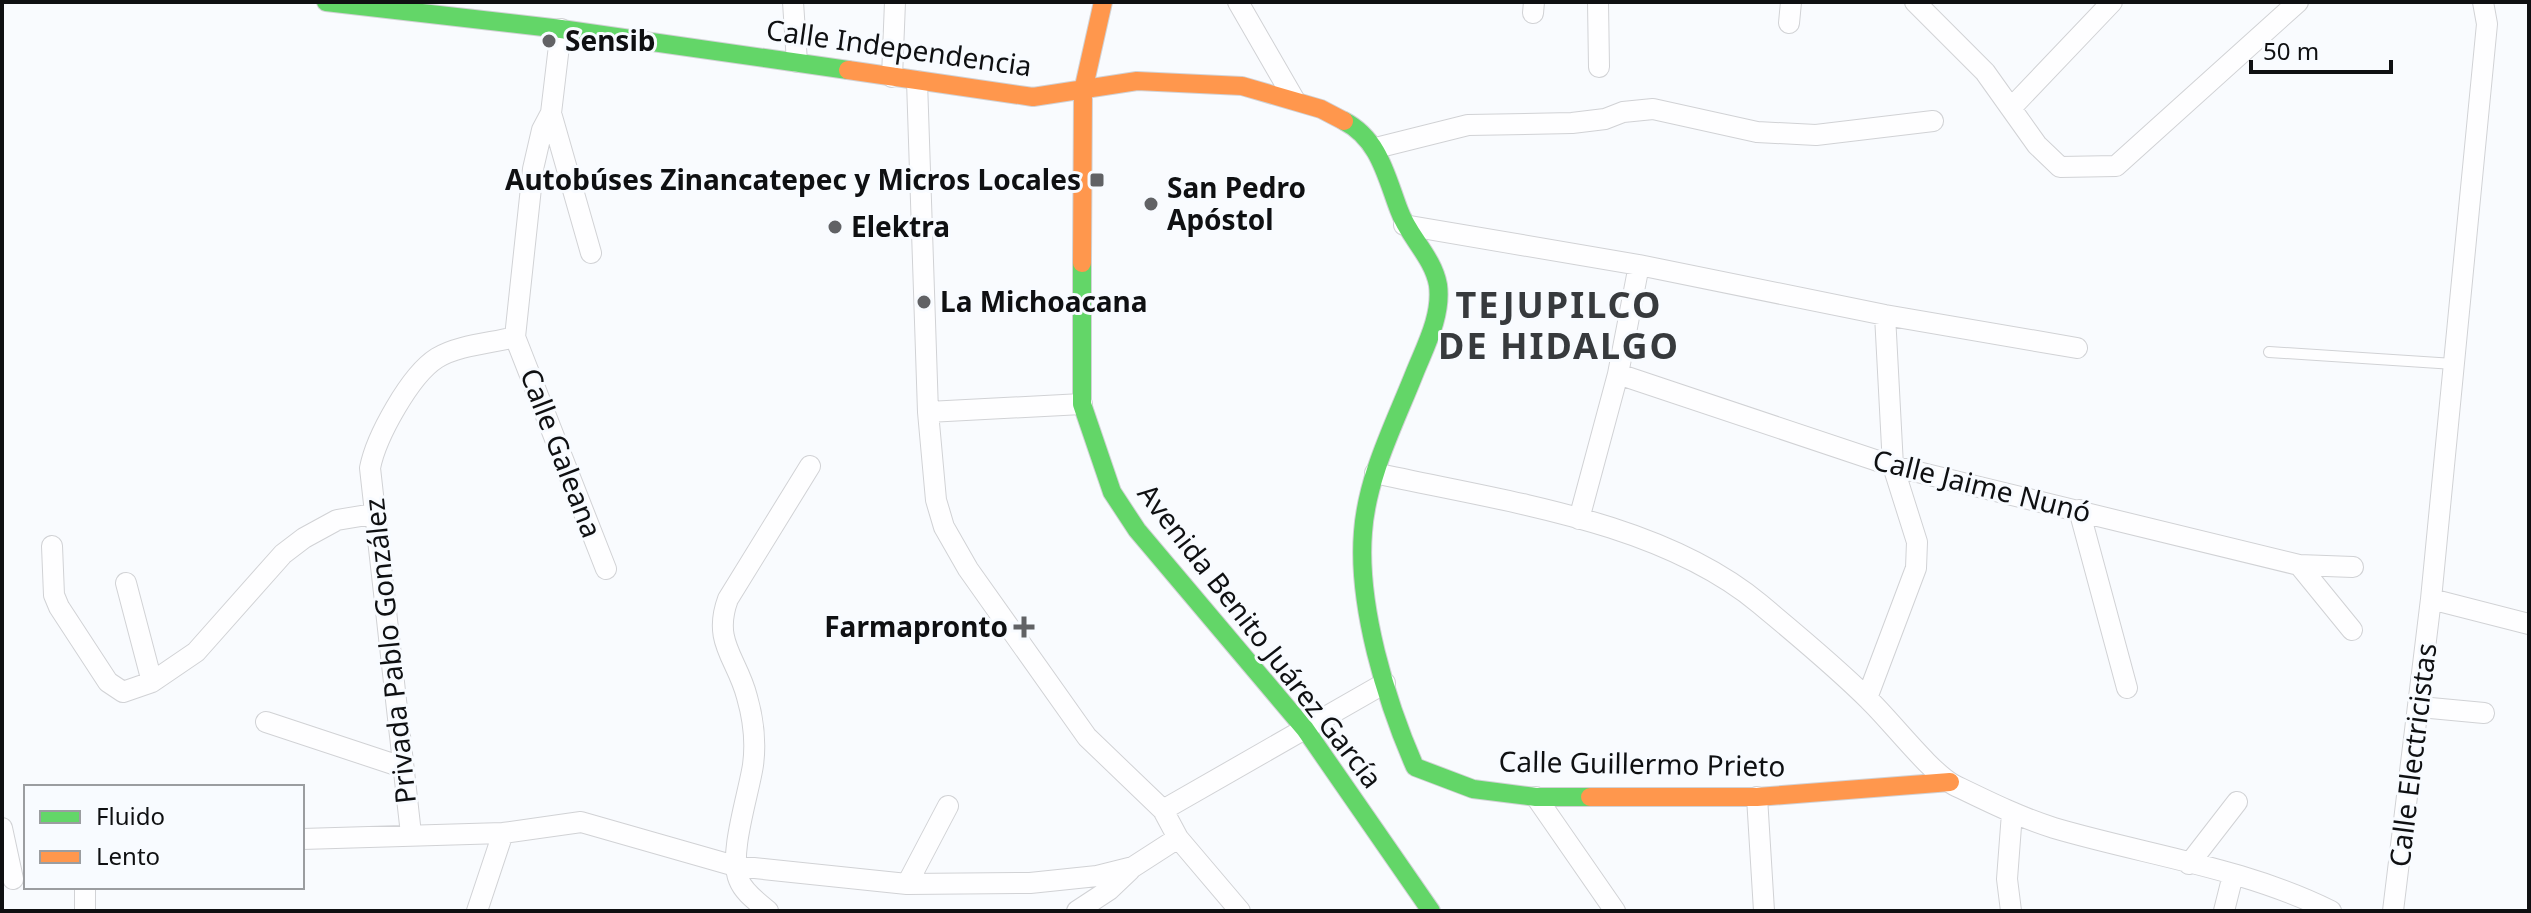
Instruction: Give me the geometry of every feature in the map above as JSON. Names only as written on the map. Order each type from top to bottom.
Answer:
[{"type":"street","name":"Calle Independencia","points":[[326,2],[455,10],[561,29],[1033,97],[1137,81],[1195,81],[1242,86],[1294,99],[1354,126],[1376,148]]},
{"type":"street","points":[[793,2],[797,62]]},
{"type":"street","points":[[892,77],[895,2]]},
{"type":"street","name":"Avenida Benito Juárez García","points":[[1103,2],[1083,91],[1082,404],[1112,492],[1137,530],[1305,729],[1431,911]]},
{"type":"street","points":[[1238,2],[1294,99]]},
{"type":"street","points":[[1598,2],[1599,67]]},
{"type":"street","points":[[1789,23],[1791,2]]},
{"type":"street","points":[[1915,2],[1985,72],[2037,145],[2060,167],[2116,166],[2298,2]]},
{"type":"street","points":[[2012,107],[2112,2]]},
{"type":"street","name":"Calle Electricistas","points":[[2393,911],[2431,599],[2487,24],[2483,2]]},
{"type":"street","points":[[515,337],[533,169],[542,130],[551,113],[561,29]]},
{"type":"street","points":[[917,81],[928,412],[936,500],[944,527],[968,569],[1087,737],[1163,810],[1178,838],[1240,911]]},
{"type":"street","points":[[1376,148],[1468,125],[1572,123],[1653,109],[1757,132],[1816,135],[1933,121]]},
{"type":"street","points":[[551,113],[591,253]]},
{"type":"street","name":"Calle Guillermo Prieto","points":[[1376,148],[1404,225],[1432,267],[1438,286],[1436,320],[1375,473],[1363,532],[1365,596],[1397,726],[1415,767],[1473,789],[1536,797],[1757,797],[1950,782]]},
{"type":"street","points":[[1404,225],[1639,265],[1885,315],[2077,348]]},
{"type":"street","points":[[1579,519],[1618,374],[1639,265]]},
{"type":"street","points":[[1867,698],[1916,568],[1917,542],[1893,466],[1885,315]]},
{"type":"street","name":"Privada Pablo González","points":[[411,834],[370,468],[379,435],[428,366],[438,357],[515,337]]},
{"type":"street","name":"Calle Galeana","points":[[515,337],[606,569]]},
{"type":"street","name":"Calle Jaime Nunó","points":[[1618,374],[1893,466],[2299,565],[2353,567]]},
{"type":"street","points":[[928,412],[1082,404]]},
{"type":"street","points":[[768,911],[744,889],[735,866],[754,761],[752,723],[747,694],[723,638],[721,618],[728,599],[810,466]]},
{"type":"street","points":[[1375,473],[1579,519],[1685,556],[1727,579],[1867,698],[1950,782],[2012,813],[2054,828],[2233,875],[2331,911]]},
{"type":"street","points":[[2079,510],[2127,688]]},
{"type":"street","points":[[52,546],[54,595],[59,607],[108,682],[123,692],[152,682],[196,652],[283,554],[304,538],[337,520],[373,514]]},
{"type":"street","points":[[2299,565],[2352,630]]},
{"type":"street","points":[[126,583],[152,682]]},
{"type":"street","points":[[2431,599],[2529,624]]},
{"type":"street","points":[[1163,810],[1385,683]]},
{"type":"street","points":[[2420,707],[2484,713]]},
{"type":"street","points":[[266,722],[402,767]]},
{"type":"street","points":[[1536,797],[1615,911]]},
{"type":"street","points":[[1757,797],[1764,911]]},
{"type":"street","points":[[2189,864],[2237,802]]},
{"type":"street","points":[[907,884],[948,806]]},
{"type":"street","points":[[2011,911],[2007,879],[2012,813]]},
{"type":"street","points":[[304,839],[503,833],[562,824],[593,823],[735,866],[907,884],[1061,882],[1133,867]]},
{"type":"street","points":[[2,828],[14,879]]},
{"type":"street","points":[[477,911],[503,833]]},
{"type":"street","points":[[1061,882],[1074,911],[1109,890],[1133,867],[1178,838]]},
{"type":"street","points":[[2224,911],[2233,875]]},
{"type":"street","points":[[85,889],[85,911]]},
{"type":"lane","points":[[2269,352],[2454,364]]},
{"type":"traffic: fast","points":[[326,2],[561,29],[848,70]]},
{"type":"traffic: fast","points":[[1344,121],[1366,138],[1380,160],[1403,220],[1431,265],[1439,296],[1432,330],[1376,470],[1363,532],[1362,560],[1369,621],[1394,713],[1415,767],[1473,789],[1536,797],[1590,797]]},
{"type":"traffic: fast","points":[[1082,263],[1082,404],[1112,492],[1137,530],[1305,729],[1431,911]]},
{"type":"traffic: slow","points":[[1082,263],[1083,91],[1103,2]]},
{"type":"traffic: slow","points":[[848,70],[1033,97],[1137,81],[1242,86],[1321,109],[1344,121]]},
{"type":"traffic: slow","points":[[1590,797],[1757,797],[1950,782]]},
{"type":"place","name":"Sensib","points":[[549,41]]},
{"type":"place","name":"Autobúses Zinancatepec y Micros Locales","points":[[1097,180]]},
{"type":"place","name":"San Pedro Apóstol","points":[[1151,204]]},
{"type":"place","name":"Elektra","points":[[835,227]]},
{"type":"place","name":"La Michoacana","points":[[924,302]]},
{"type":"place","name":"Farmapronto","points":[[1024,627]]},
{"type":"district","name":"TEJUPILCO DE HIDALGO","points":[[1559,326]]}]
